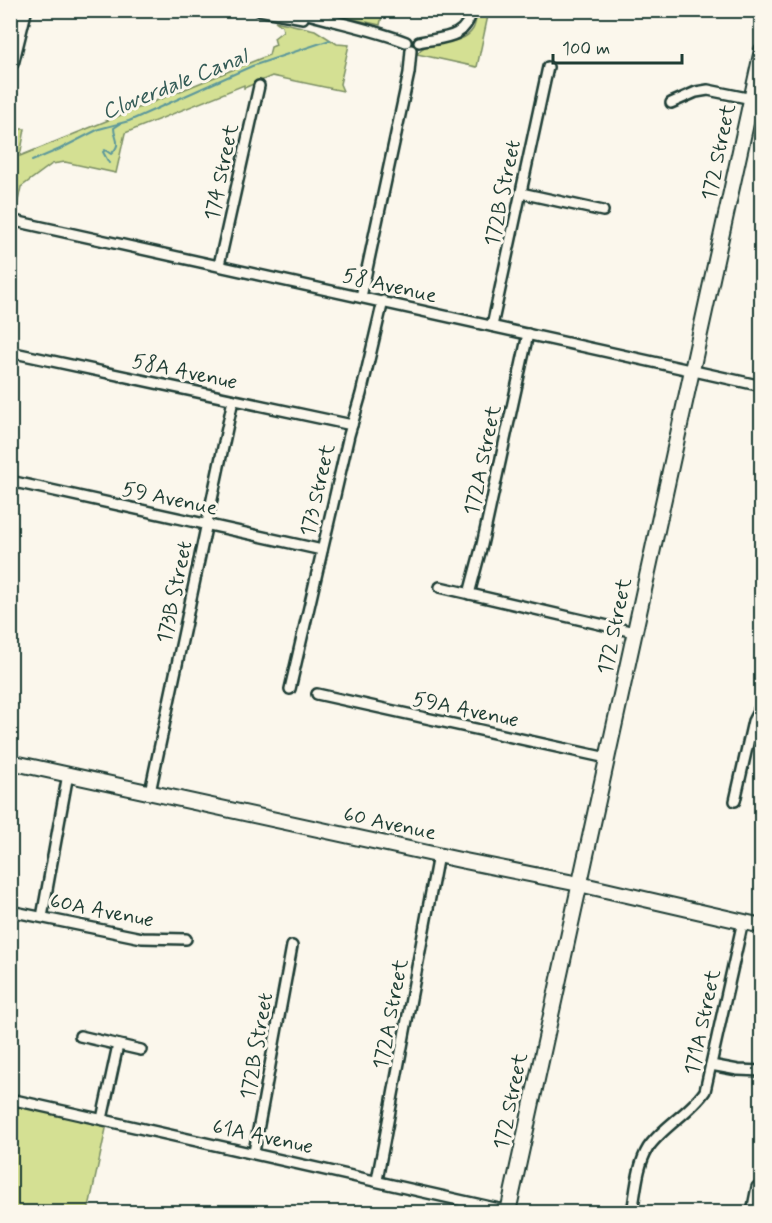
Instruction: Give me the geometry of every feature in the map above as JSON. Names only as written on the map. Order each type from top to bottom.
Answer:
[{"type":"highway","points":[[10,62],[23,10]]},
{"type":"street","points":[[259,10],[329,21],[386,34],[417,48],[419,42],[459,33],[467,25],[472,10]]},
{"type":"street","points":[[295,10],[329,21]]},
{"type":"street","points":[[361,297],[409,73],[409,46]]},
{"type":"street","name":"172 Street","points":[[508,1212],[692,371],[756,100],[762,50]]},
{"type":"street","name":"172B Street","points":[[492,326],[548,67]]},
{"type":"street","name":"174 Street","points":[[219,265],[259,86]]},
{"type":"street","points":[[671,103],[696,92],[708,90],[756,100]]},
{"type":"street","points":[[521,193],[603,211]]},
{"type":"street","name":"58 Avenue","points":[[10,220],[762,386]]},
{"type":"street","name":"173 Street","points":[[290,689],[383,301]]},
{"type":"street","name":"172A Street","points":[[469,594],[482,545],[528,334]]},
{"type":"street","name":"58A Avenue","points":[[10,352],[352,425]]},
{"type":"street","name":"173B Street","points":[[150,792],[233,400]]},
{"type":"street","name":"59 Avenue","points":[[10,481],[322,550]]},
{"type":"street","points":[[440,587],[634,632]]},
{"type":"street","name":"59A Avenue","points":[[317,694],[607,758]]},
{"type":"street","points":[[735,801],[753,721],[762,704]]},
{"type":"street","name":"60 Avenue","points":[[10,762],[579,884],[762,926]]},
{"type":"street","points":[[42,917],[68,774]]},
{"type":"street","name":"172A Street","points":[[377,1180],[438,855]]},
{"type":"street","name":"60A Avenue","points":[[10,911],[142,938],[186,939]]},
{"type":"street","name":"171A Street","points":[[632,1212],[642,1161],[649,1147],[696,1104],[705,1091],[742,921]]},
{"type":"street","name":"172B Street","points":[[254,1152],[292,946]]},
{"type":"street","points":[[80,1036],[141,1050]]},
{"type":"street","points":[[102,1119],[118,1045]]},
{"type":"street","points":[[711,1065],[738,1070],[762,1071]]},
{"type":"street","name":"61A Avenue","points":[[10,1099],[254,1152],[508,1212]]},
{"type":"street","points":[[752,1212],[757,1187],[762,1188]]},
{"type":"green space","points":[[383,10],[380,25],[317,11]]},
{"type":"green space","points":[[478,11],[489,11],[477,67],[417,54],[429,45],[461,39],[468,35],[474,27]]},
{"type":"green space","points":[[275,21],[315,30],[337,44],[349,45],[340,84],[343,91],[272,76],[244,88],[244,85],[125,133],[116,173],[65,162],[52,164],[21,187],[15,215],[11,213],[10,137],[21,129],[25,129],[20,156],[269,55],[271,47],[276,45],[274,38],[283,31],[282,26]]},
{"type":"green space","points":[[11,1105],[107,1124],[88,1212],[11,1212]]},
{"type":"waterway","name":"Cloverdale Canal","points":[[32,161],[99,129],[129,121],[252,66],[330,40]]},
{"type":"waterway","points":[[109,163],[103,152],[105,150],[111,154],[117,147],[114,128],[120,124]]}]
